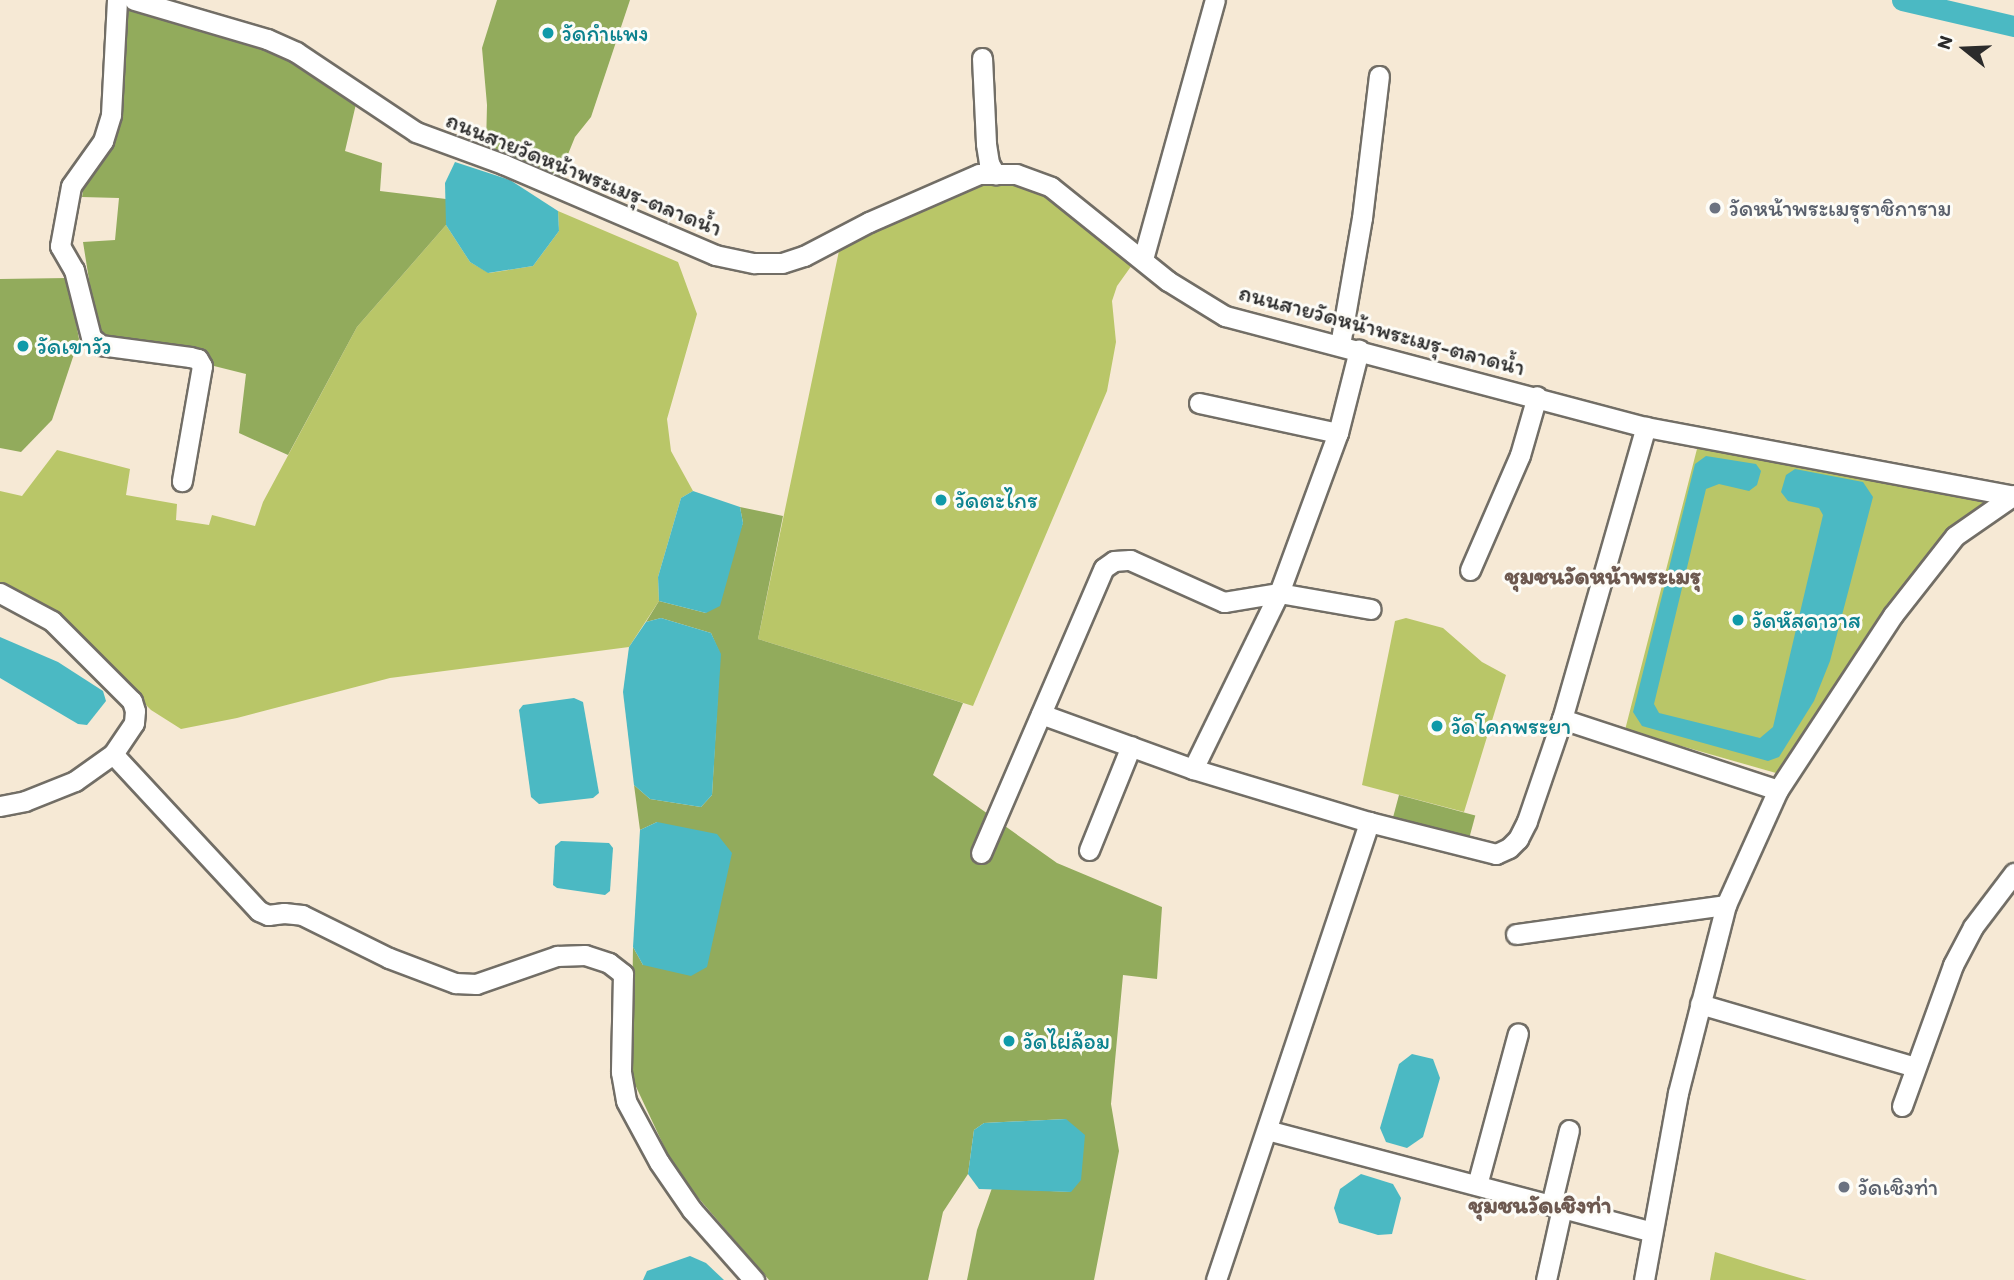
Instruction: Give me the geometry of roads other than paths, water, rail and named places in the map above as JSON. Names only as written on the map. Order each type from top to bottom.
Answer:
[{"type":"street","points":[[117,0],[111,115],[103,141],[71,186],[60,246],[74,270],[91,337],[100,345],[190,357],[198,359],[202,366],[182,481]]},
{"type":"street","name":"ถนนสายวัดหน้าพระเมรุ-ตลาดน้ำ","points":[[134,0],[267,39],[296,52],[416,132],[503,164],[715,255],[754,263],[782,263],[804,256],[918,200],[979,174],[1016,174],[1051,187],[1168,281],[1225,316],[1537,396],[1646,427],[2014,495]]},
{"type":"street","points":[[1143,259],[1215,0]]},
{"type":"street","points":[[982,58],[986,144],[989,163],[995,174]]},
{"type":"street","points":[[1340,345],[1362,218],[1379,76]]},
{"type":"street","points":[[1193,768],[1279,593],[1338,433],[1359,350]]},
{"type":"street","points":[[1470,570],[1520,455],[1537,396]]},
{"type":"street","points":[[1199,403],[1338,433]]},
{"type":"street","points":[[1041,714],[1193,768],[1369,822],[1496,854],[1509,848],[1518,839],[1527,821],[1562,719],[1646,427]]},
{"type":"street","points":[[1644,1280],[1678,1093],[1726,905],[1778,790],[1893,615],[1955,536],[2014,495]]},
{"type":"street","points":[[981,853],[1104,568],[1114,561],[1130,560],[1224,602],[1279,593],[1371,609]]},
{"type":"street","points":[[0,593],[52,621],[132,701],[135,711],[134,723],[113,754],[75,781],[25,801],[0,806]]},
{"type":"street","points":[[1562,719],[1778,790]]},
{"type":"street","points":[[1089,850],[1131,746]]},
{"type":"street","points":[[113,754],[259,911],[268,915],[284,912],[302,915],[390,958],[454,983],[476,984],[557,956],[585,955],[609,962],[622,974],[621,1072],[626,1101],[659,1162],[692,1210],[754,1280]]},
{"type":"street","points":[[1216,1280],[1369,822]]},
{"type":"street","points":[[1902,1106],[1953,965],[1973,927],[2014,873]]},
{"type":"street","points":[[1516,934],[1726,905]]},
{"type":"street","points":[[1700,1004],[1915,1067]]},
{"type":"street","points":[[1476,1185],[1518,1032]]},
{"type":"street","points":[[1267,1130],[1652,1233]]},
{"type":"street","points":[[1546,1280],[1569,1130]]},
{"type":"water","points":[[455,162],[510,180],[558,211],[559,231],[533,266],[488,273],[470,262],[446,225],[445,183]]},
{"type":"water","points":[[1706,456],[1756,464],[1761,471],[1757,485],[1749,491],[1719,484],[1706,489],[1654,704],[1659,713],[1760,738],[1773,727],[1823,515],[1819,508],[1788,501],[1781,492],[1786,475],[1795,469],[1863,482],[1873,497],[1830,661],[1814,701],[1779,757],[1768,761],[1642,726],[1633,712],[1695,464]]},
{"type":"water","points":[[693,491],[740,507],[743,523],[720,606],[706,613],[659,601],[658,577],[681,498]]},
{"type":"water","points":[[661,618],[711,633],[721,654],[712,795],[701,807],[650,799],[634,785],[623,692],[629,647],[646,622]]},
{"type":"water","points":[[0,637],[58,662],[103,691],[106,701],[87,725],[78,724],[0,678]]},
{"type":"water","points":[[574,698],[583,702],[599,793],[593,798],[539,804],[531,797],[519,710],[523,705]]},
{"type":"water","points":[[657,822],[717,834],[732,853],[707,967],[691,976],[643,965],[633,947],[640,830]]},
{"type":"water","points":[[561,841],[609,843],[613,848],[610,891],[605,895],[557,888],[553,885],[555,846]]},
{"type":"water","points":[[1412,1054],[1433,1059],[1440,1078],[1423,1137],[1407,1148],[1386,1142],[1380,1128],[1399,1064]]},
{"type":"water","points":[[1066,1119],[1085,1135],[1081,1180],[1071,1192],[979,1189],[968,1174],[974,1130],[984,1123]]},
{"type":"water","points":[[1361,1174],[1393,1184],[1401,1198],[1392,1234],[1378,1235],[1339,1223],[1334,1208],[1340,1189]]},
{"type":"water","points":[[690,1256],[706,1263],[724,1280],[643,1280],[647,1271]]},
{"type":"waterway","points":[[1902,0],[2014,26]]},
{"type":"place","name":"วัดกำแพง","points":[[548,33]]},
{"type":"place","name":"วัดหน้าพระเมรุราชิการาม","points":[[1715,208]]},
{"type":"place","name":"วัดเขาวัว","points":[[23,346]]},
{"type":"place","name":"วัดตะไกร","points":[[941,500]]},
{"type":"place","name":"วัดหัสดาวาส","points":[[1738,620]]},
{"type":"place","name":"วัดโคกพระยา","points":[[1437,726]]},
{"type":"place","name":"วัดไผ่ล้อม","points":[[1009,1041]]},
{"type":"place","name":"วัดเชิงท่า","points":[[1844,1187]]},
{"type":"district","name":"ชุมชนวัดหน้าพระเมรุ","points":[[1603,576]]},
{"type":"district","name":"ชุมชนวัดเชิงท่า","points":[[1540,1205]]}]
